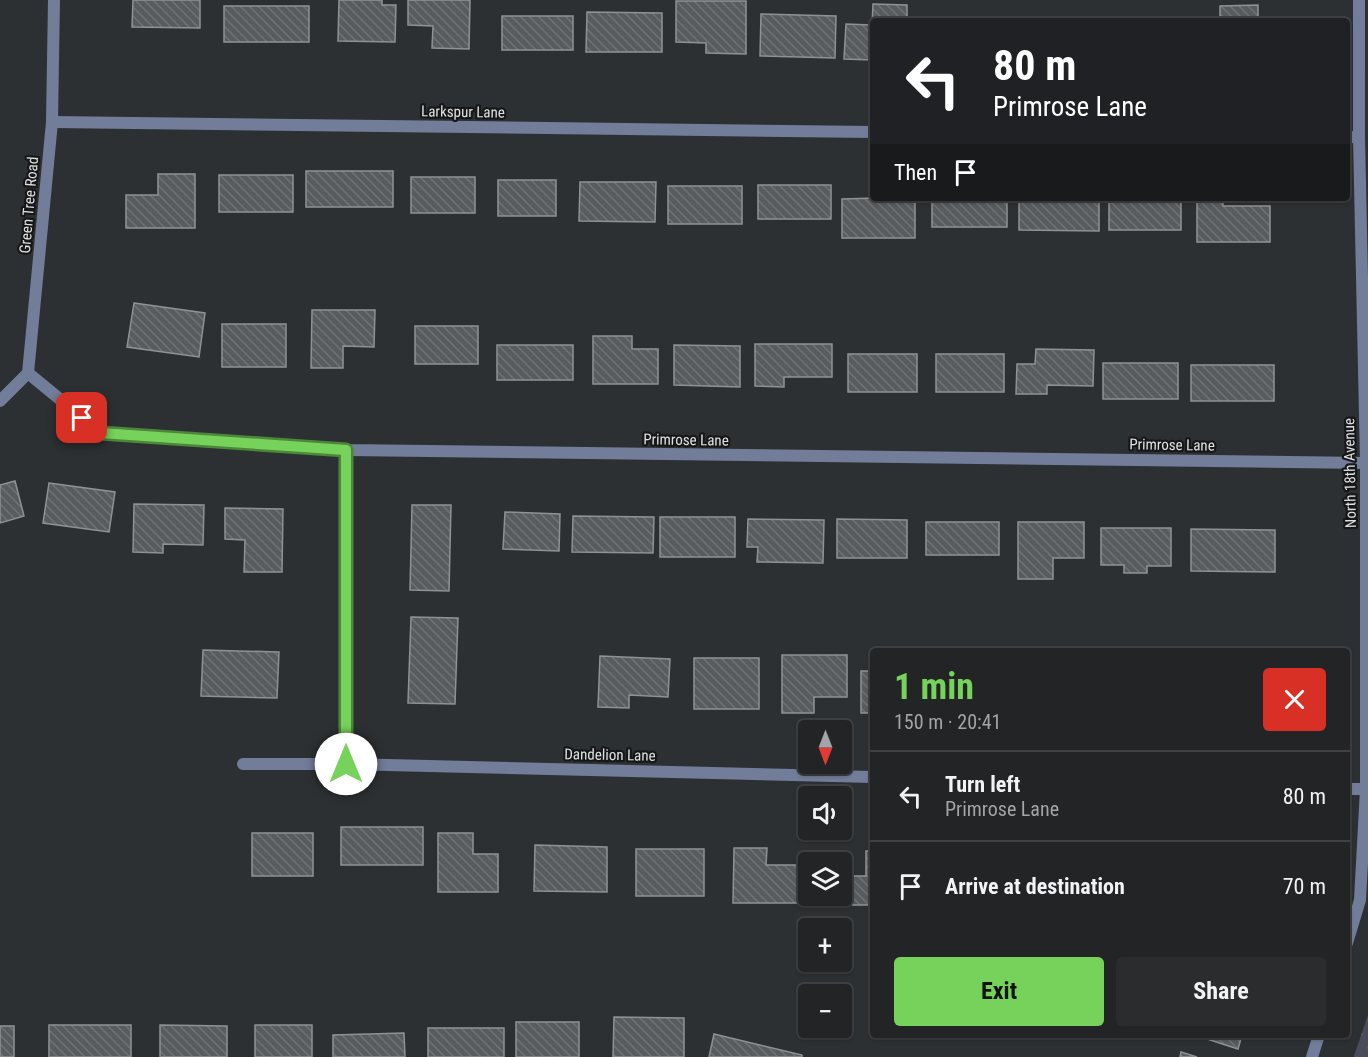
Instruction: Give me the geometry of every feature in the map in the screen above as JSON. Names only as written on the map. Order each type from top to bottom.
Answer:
[{"type":"street","name":"Green Tree Road","points":[[28,373],[52,122],[54,0]]},
{"type":"street","name":"North 18th Avenue","points":[[1350,933],[1360,900],[1366,789],[1366,463],[1353,137],[1359,0]]},
{"type":"street","name":"Larkspur Lane","points":[[52,122],[870,132]]},
{"type":"street","points":[[0,401],[28,373]]},
{"type":"street","name":"Primrose Lane","points":[[28,373],[101,433],[346,450],[1366,463]]},
{"type":"street","points":[[346,450],[346,764]]},
{"type":"street","name":"Dandelion Lane","points":[[243,764],[346,764],[870,777]]},
{"type":"street","points":[[1350,789],[1366,789]]},
{"type":"street","points":[[1312,1057],[1318,1038]]},
{"type":"green space","points":[[1368,1015],[1368,1057],[1354,1057],[1354,1056]]},
{"type":"building","points":[[133,0],[200,0],[200,28],[132,27]]},
{"type":"building","points":[[339,0],[382,0],[382,5],[396,5],[395,42],[338,41]]},
{"type":"building","points":[[408,0],[470,0],[469,49],[432,48],[433,26],[408,25]]},
{"type":"building","points":[[676,1],[746,1],[746,54],[706,53],[706,43],[676,42]]},
{"type":"building","points":[[873,4],[907,5],[907,18],[872,18]]},
{"type":"building","points":[[1258,5],[1258,18],[1220,18],[1220,6]]},
{"type":"building","points":[[224,6],[309,6],[309,42],[224,42]]},
{"type":"building","points":[[587,12],[662,13],[662,52],[586,52]]},
{"type":"building","points":[[761,14],[836,16],[835,58],[760,56]]},
{"type":"building","points":[[502,16],[573,16],[573,50],[502,50]]},
{"type":"building","points":[[846,24],[870,25],[870,60],[844,59]]},
{"type":"building","points":[[306,171],[393,171],[393,207],[306,207]]},
{"type":"building","points":[[158,174],[195,174],[195,228],[126,228],[126,195],[158,195]]},
{"type":"building","points":[[219,175],[293,175],[293,212],[219,212]]},
{"type":"building","points":[[411,177],[475,177],[475,213],[411,213]]},
{"type":"building","points":[[498,180],[556,180],[556,216],[498,216]]},
{"type":"building","points":[[580,182],[656,182],[655,222],[579,221]]},
{"type":"building","points":[[758,185],[831,185],[831,219],[758,219]]},
{"type":"building","points":[[668,186],[742,186],[742,224],[668,224]]},
{"type":"building","points":[[842,199],[915,201],[915,238],[842,238]]},
{"type":"building","points":[[932,201],[1007,201],[1007,227],[932,227]]},
{"type":"building","points":[[1019,201],[1099,201],[1099,231],[1019,230]]},
{"type":"building","points":[[1109,201],[1181,201],[1181,230],[1109,230]]},
{"type":"building","points":[[1197,201],[1223,201],[1223,206],[1270,206],[1270,242],[1197,242]]},
{"type":"building","points":[[134,303],[205,313],[199,357],[127,347]]},
{"type":"building","points":[[312,310],[375,310],[374,347],[343,346],[343,368],[311,368]]},
{"type":"building","points":[[222,324],[286,324],[286,367],[222,367]]},
{"type":"building","points":[[415,326],[478,326],[478,364],[415,364]]},
{"type":"building","points":[[593,336],[632,336],[632,349],[658,349],[658,384],[593,384]]},
{"type":"building","points":[[755,344],[832,344],[832,377],[784,377],[784,387],[755,386]]},
{"type":"building","points":[[497,345],[573,345],[573,380],[497,380]]},
{"type":"building","points":[[674,345],[740,346],[740,387],[674,385]]},
{"type":"building","points":[[1036,349],[1094,350],[1093,386],[1047,385],[1047,394],[1016,394],[1017,364],[1035,364]]},
{"type":"building","points":[[848,354],[917,354],[917,392],[848,392]]},
{"type":"building","points":[[936,354],[1004,354],[1004,392],[936,392]]},
{"type":"building","points":[[1103,363],[1178,363],[1178,399],[1103,399]]},
{"type":"building","points":[[1191,365],[1274,365],[1274,401],[1191,401]]},
{"type":"building","points":[[15,481],[24,516],[0,523],[0,485]]},
{"type":"building","points":[[49,483],[115,492],[109,532],[43,523]]},
{"type":"building","points":[[134,504],[204,505],[203,545],[163,544],[163,553],[133,552]]},
{"type":"building","points":[[412,505],[451,505],[449,591],[410,590]]},
{"type":"building","points":[[225,508],[283,509],[282,572],[244,572],[245,540],[225,539]]},
{"type":"building","points":[[505,512],[560,514],[559,551],[503,549]]},
{"type":"building","points":[[573,516],[654,517],[653,553],[572,552]]},
{"type":"building","points":[[660,517],[735,517],[735,557],[660,557]]},
{"type":"building","points":[[748,519],[824,520],[823,563],[757,562],[758,547],[747,547]]},
{"type":"building","points":[[837,519],[907,520],[907,558],[837,558]]},
{"type":"building","points":[[926,522],[999,522],[999,555],[926,555]]},
{"type":"building","points":[[1018,522],[1084,522],[1084,558],[1053,558],[1053,579],[1018,579]]},
{"type":"building","points":[[1101,528],[1171,528],[1171,566],[1147,566],[1147,573],[1124,573],[1124,565],[1101,565]]},
{"type":"building","points":[[1191,529],[1275,530],[1275,572],[1191,571]]},
{"type":"building","points":[[411,617],[458,618],[455,704],[408,703]]},
{"type":"building","points":[[203,650],[279,652],[277,698],[201,696]]},
{"type":"building","points":[[782,655],[847,655],[847,697],[814,697],[814,713],[782,713]]},
{"type":"building","points":[[600,656],[670,659],[668,697],[629,695],[629,708],[598,707]]},
{"type":"building","points":[[694,658],[759,658],[759,709],[694,709]]},
{"type":"building","points":[[861,671],[870,671],[870,713],[861,713]]},
{"type":"building","points":[[341,827],[423,827],[423,865],[341,865]]},
{"type":"building","points":[[252,833],[313,833],[313,876],[252,876]]},
{"type":"building","points":[[438,833],[473,833],[473,854],[498,854],[498,892],[438,892]]},
{"type":"building","points":[[535,845],[607,847],[607,892],[534,891]]},
{"type":"building","points":[[734,848],[767,848],[766,865],[798,865],[798,903],[733,903]]},
{"type":"building","points":[[636,849],[704,849],[704,896],[636,896]]},
{"type":"building","points":[[866,851],[870,851],[870,905],[852,905],[852,876],[866,876]]},
{"type":"building","points":[[614,1017],[684,1018],[684,1057],[613,1057]]},
{"type":"building","points":[[516,1022],[579,1022],[579,1057],[516,1057]]},
{"type":"building","points":[[49,1025],[131,1025],[131,1057],[49,1057]]},
{"type":"building","points":[[160,1025],[227,1026],[227,1057],[160,1057]]},
{"type":"building","points":[[255,1025],[312,1025],[312,1057],[255,1057]]},
{"type":"building","points":[[0,1026],[14,1026],[14,1057],[0,1057]]},
{"type":"building","points":[[428,1028],[504,1028],[504,1057],[428,1057]]},
{"type":"building","points":[[404,1033],[405,1057],[333,1057],[333,1035]]},
{"type":"building","points":[[714,1034],[802,1055],[802,1057],[709,1057]]},
{"type":"building","points":[[1204,1038],[1241,1038],[1238,1049]]},
{"type":"building","points":[[1181,1052],[1197,1057],[1180,1057]]},
{"type":"route","points":[[82,418],[101,433],[346,450],[346,764]]}]
